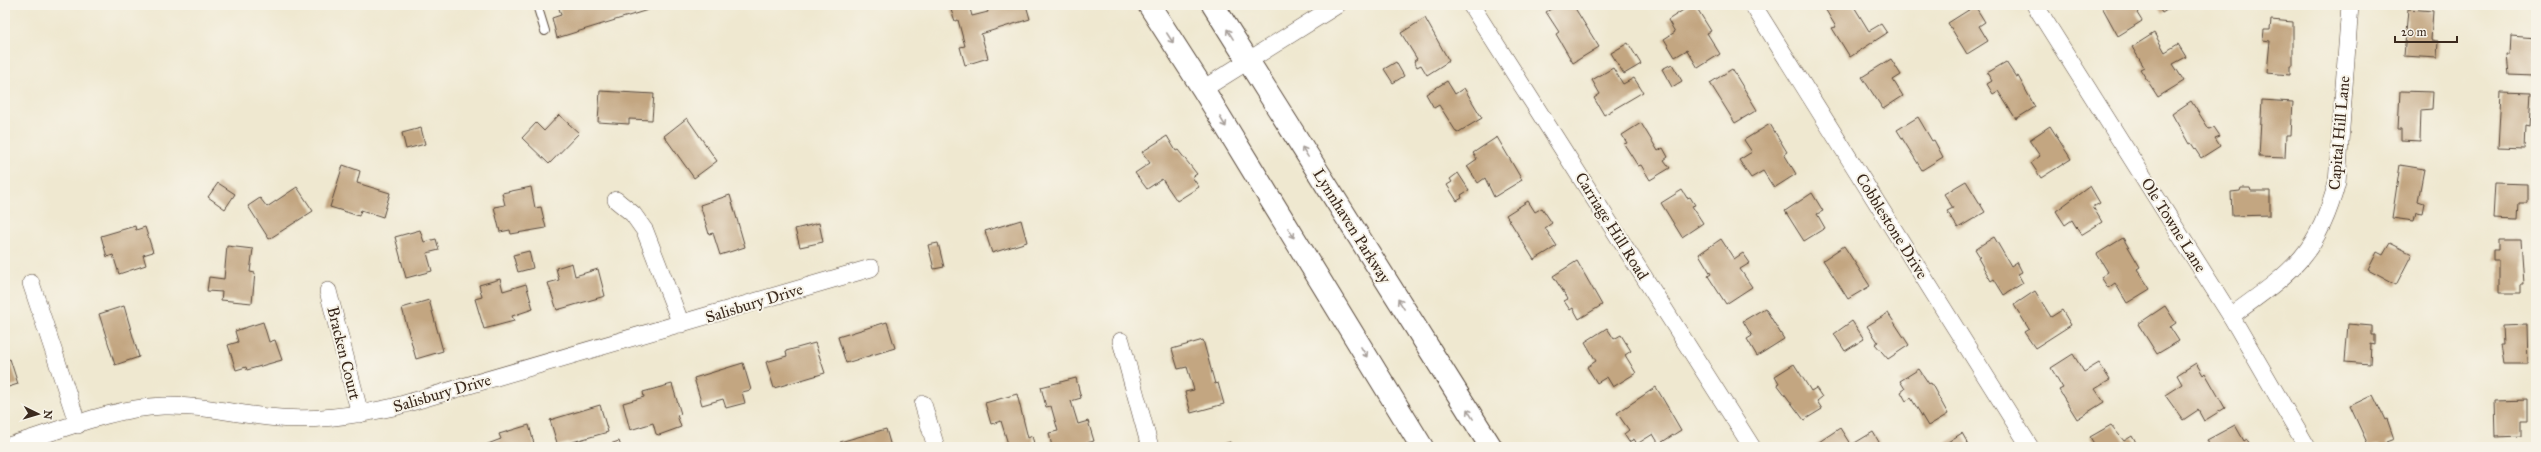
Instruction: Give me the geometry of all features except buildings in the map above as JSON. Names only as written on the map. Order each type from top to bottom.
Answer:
[{"type":"main road","points":[[1149,5],[1203,89],[1422,447]]},
{"type":"main road","name":"Lynnhaven Parkway","points":[[1213,5],[1491,447]]},
{"type":"street","points":[[1203,89],[1337,5]]},
{"type":"street","name":"Carriage Hill Road","points":[[1471,5],[1752,447]]},
{"type":"street","name":"Cobblestone Drive","points":[[1754,5],[2030,447]]},
{"type":"street","name":"Ole Towne Lane","points":[[2035,5],[2231,316],[2307,447]]},
{"type":"street","name":"Capital Hill Lane","points":[[2231,316],[2274,285],[2306,253],[2318,237],[2330,211],[2337,182],[2350,5]]},
{"type":"street","points":[[616,200],[633,214],[645,231],[681,324]]},
{"type":"street","name":"Salisbury Drive","points":[[5,447],[127,410],[162,406],[198,407],[269,417],[302,419],[360,414],[394,407],[871,268]]},
{"type":"street","points":[[31,283],[78,425]]},
{"type":"street","name":"Bracken Court","points":[[328,291],[360,414]]},
{"type":"street","points":[[1121,342],[1150,447]]},
{"type":"street","points":[[923,404],[936,447]]},
{"type":"lane","points":[[537,5],[544,31]]}]
